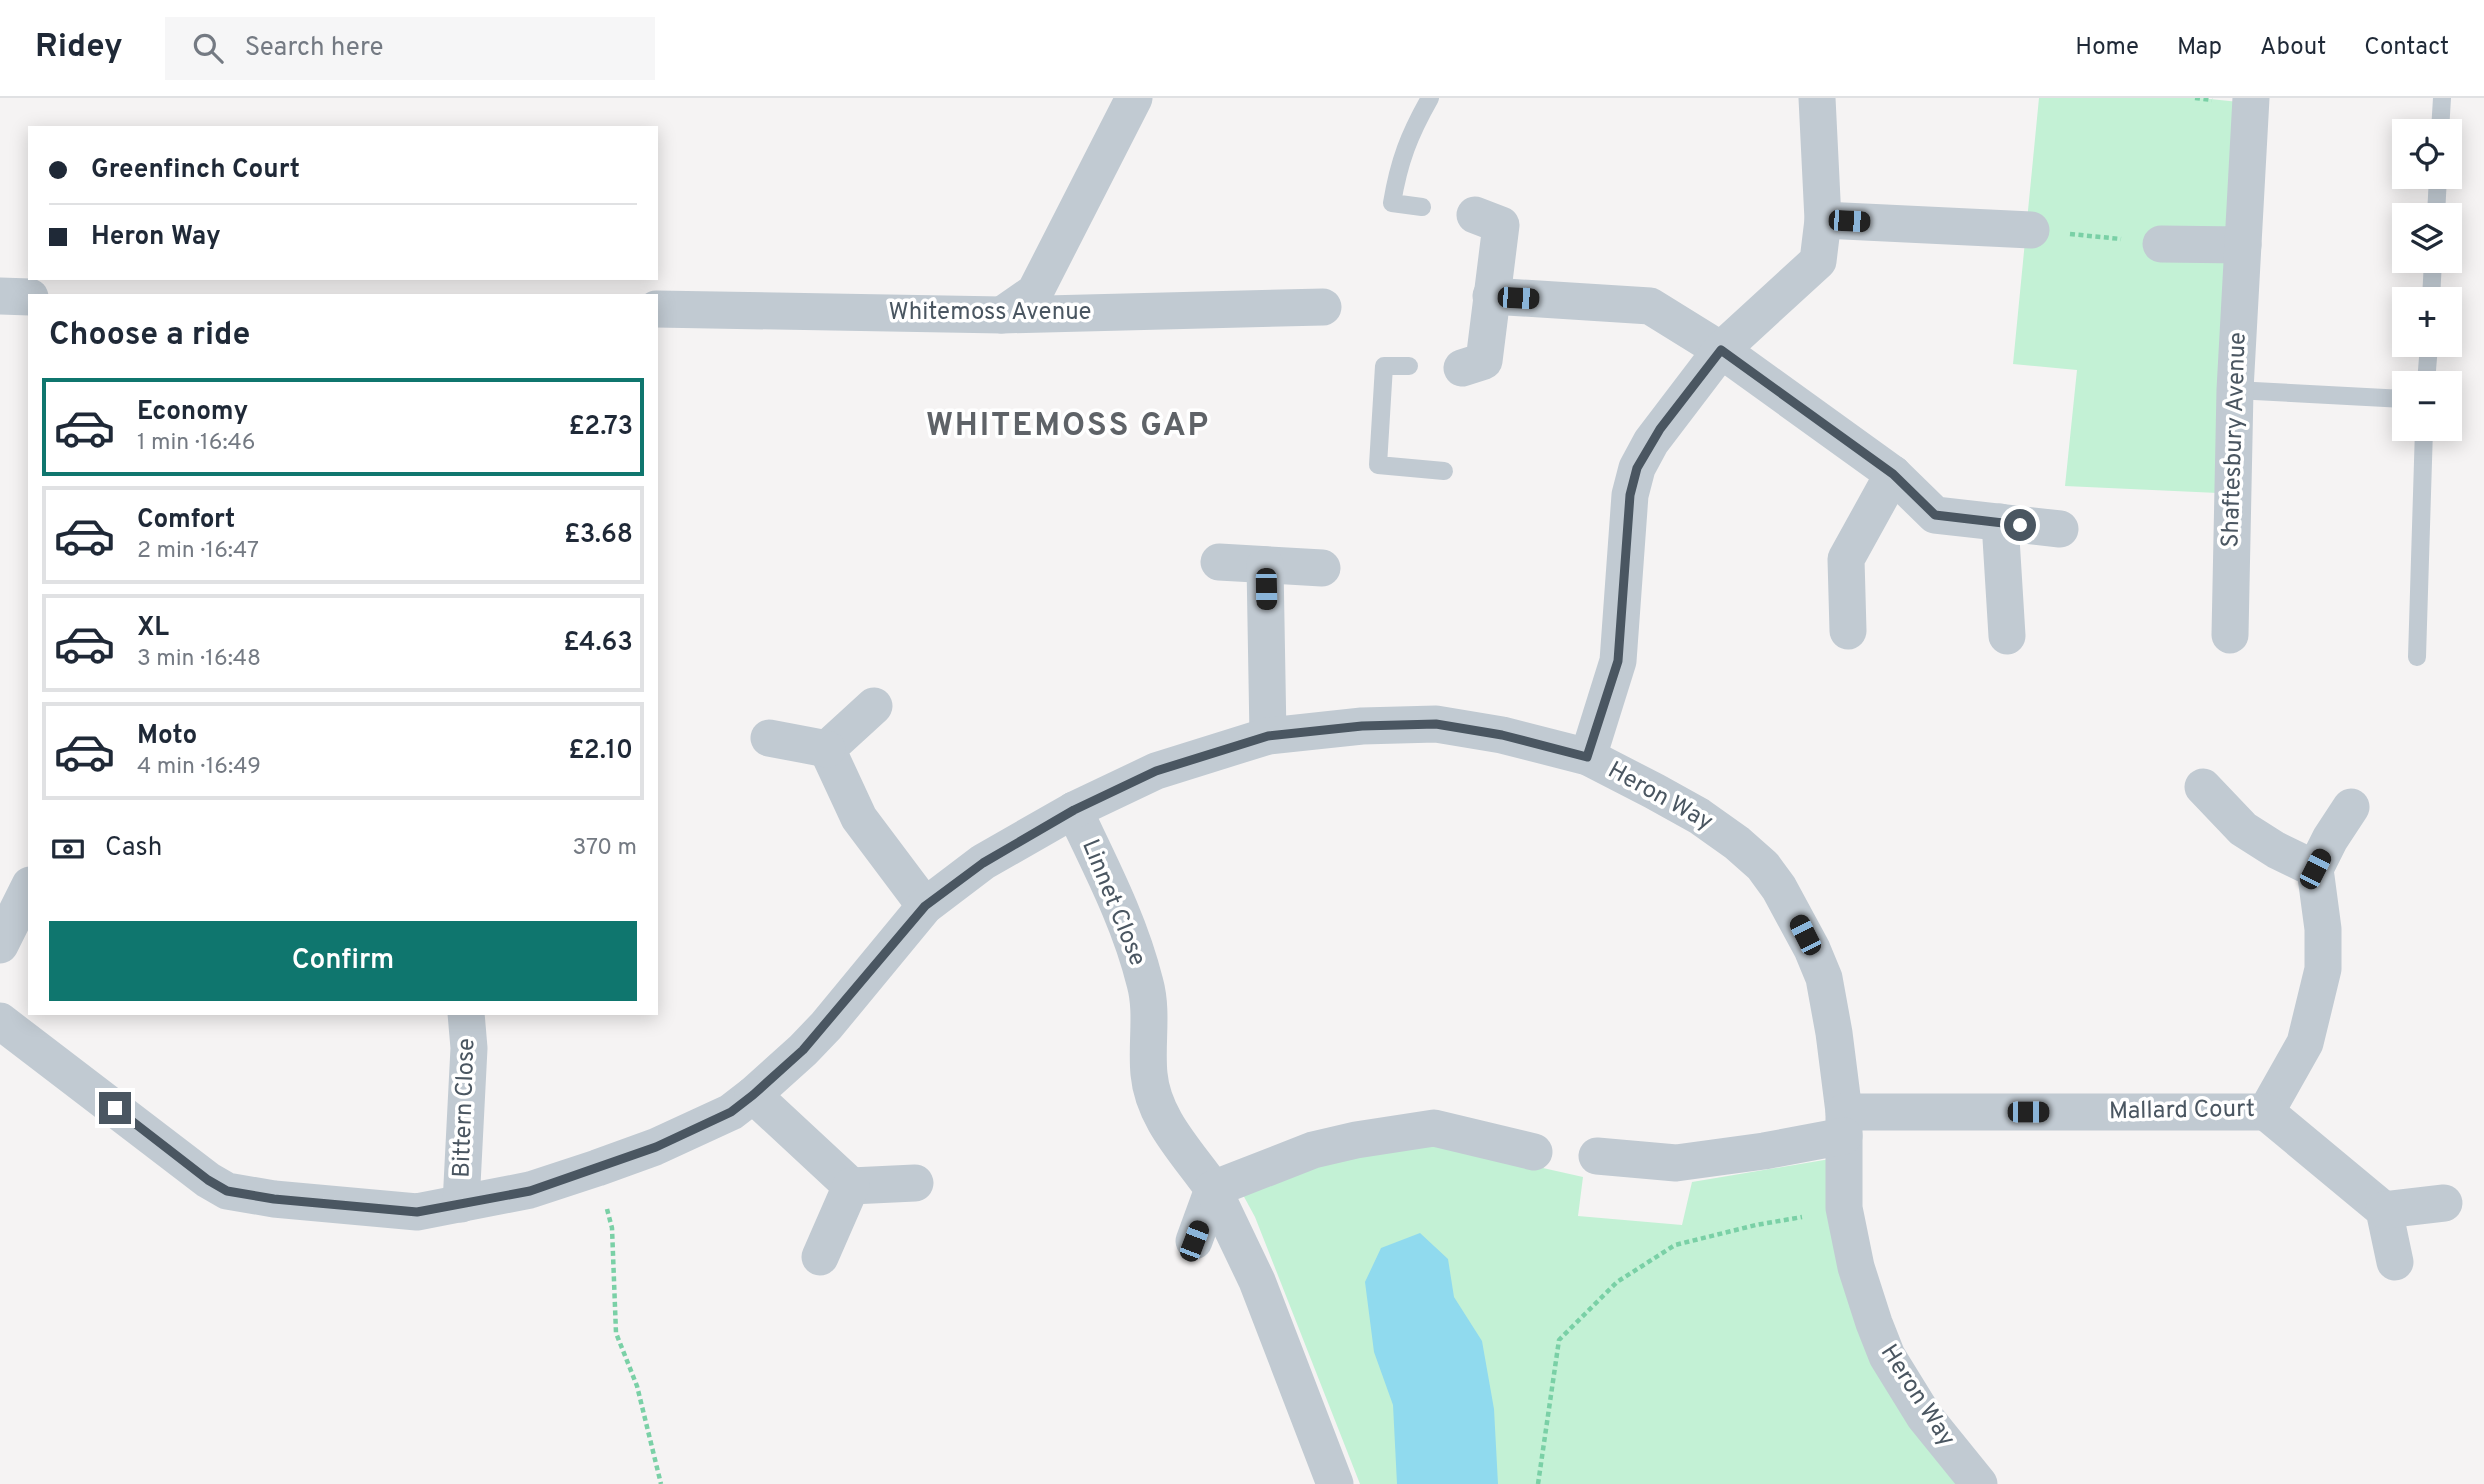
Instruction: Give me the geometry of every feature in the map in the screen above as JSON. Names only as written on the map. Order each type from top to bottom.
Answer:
[{"type":"street","points":[[1002,315],[1035,292],[1134,98]]},
{"type":"street","points":[[1587,757],[1618,661],[1630,495],[1637,468],[1663,425],[1721,350],[1818,261],[1823,220],[1817,98]]},
{"type":"street","name":"Shaftesbury Avenue","points":[[2230,635],[2235,390],[2251,98]]},
{"type":"street","points":[[1462,368],[1484,360],[1501,225],[1475,215]]},
{"type":"street","points":[[1823,220],[2031,230]]},
{"type":"street","points":[[2161,244],[2243,245]]},
{"type":"street","points":[[0,296],[28,297]]},
{"type":"street","points":[[1491,296],[1650,306],[1721,350],[1893,474],[1935,515],[2060,529]]},
{"type":"street","name":"Whitemoss Avenue","points":[[658,309],[1002,315],[1323,307]]},
{"type":"street","points":[[1848,631],[1846,559],[1893,474]]},
{"type":"street","points":[[2000,523],[2007,636]]},
{"type":"street","points":[[1220,562],[1322,568]]},
{"type":"street","points":[[1265,565],[1268,736]]},
{"type":"street","points":[[827,749],[874,706]]},
{"type":"street","name":"Heron Way","points":[[0,1021],[208,1180],[227,1191],[274,1199],[417,1212],[530,1191],[656,1147],[731,1112],[803,1050],[826,1026],[925,906],[983,863],[1074,810],[1156,771],[1268,736],[1362,726],[1436,724],[1502,735],[1587,757],[1699,816],[1737,843],[1763,866],[1797,920],[1824,978],[1834,1033],[1844,1124],[1844,1208],[1856,1267],[1874,1324],[1887,1356],[1924,1416],[1979,1484]]},
{"type":"street","points":[[769,738],[827,749]]},
{"type":"street","points":[[827,749],[859,818],[925,906]]},
{"type":"street","points":[[2203,787],[2243,829],[2276,850],[2315,869],[2351,807]]},
{"type":"street","name":"Linnet Close","points":[[1074,810],[1121,909],[1137,951],[1147,988],[1149,1073],[1153,1099],[1164,1121],[1213,1188],[1257,1282],[1335,1484]]},
{"type":"street","name":"Mallard Court","points":[[1844,1124],[2266,1112],[2305,1043],[2323,970],[2323,929],[2315,869]]},
{"type":"street","points":[[0,945],[28,889]]},
{"type":"street","name":"Bittern Close","points":[[461,1204],[469,1048],[466,1015]]},
{"type":"street","points":[[753,1095],[851,1186],[915,1183]]},
{"type":"street","points":[[2266,1112],[2384,1210],[2395,1262]]},
{"type":"street","points":[[1597,1156],[1676,1163],[1844,1124]]},
{"type":"street","points":[[1194,1241],[1213,1188],[1313,1150],[1356,1140],[1434,1128],[1534,1152]]},
{"type":"street","points":[[820,1257],[851,1186]]},
{"type":"street","points":[[2384,1210],[2444,1203]]},
{"type":"lane","points":[[1422,208],[1391,203],[1398,166],[1414,126],[1430,98]]},
{"type":"lane","points":[[2441,119],[2442,98]]},
{"type":"lane","points":[[1409,366],[1384,366],[1378,465],[1444,471]]},
{"type":"lane","points":[[2235,390],[2392,398]]},
{"type":"lane","points":[[2417,656],[2424,441]]},
{"type":"path","points":[[2031,230],[2161,244]]},
{"type":"path","points":[[597,1168],[612,1228],[616,1333],[637,1386],[661,1484]]},
{"type":"path","points":[[1538,1484],[1559,1340],[1617,1282],[1675,1245],[1756,1225],[1844,1208]]},
{"type":"green space","points":[[2039,98],[2200,98],[2239,102],[2218,493],[2065,486],[2077,370],[2013,364]]},
{"type":"green space","points":[[1424,1141],[1583,1177],[1578,1216],[1682,1225],[1692,1182],[1836,1158],[1836,1211],[1967,1484],[1360,1484],[1255,1217],[1242,1193],[1321,1158]]},
{"type":"water","points":[[1420,1233],[1448,1259],[1454,1297],[1482,1341],[1494,1409],[1498,1484],[1397,1484],[1393,1405],[1374,1352],[1365,1282],[1381,1248]]},
{"type":"district","name":"WHITEMOSS GAP","points":[[1068,427]]},
{"type":"route","points":[[115,1108],[208,1180],[227,1191],[274,1199],[417,1212],[530,1191],[656,1147],[731,1112],[803,1050],[826,1026],[925,906],[983,863],[1074,810],[1156,771],[1268,736],[1362,726],[1436,724],[1502,735],[1587,757],[1618,661],[1630,495],[1637,468],[1660,429],[1721,350],[1893,474],[1935,515],[2020,525]]}]
